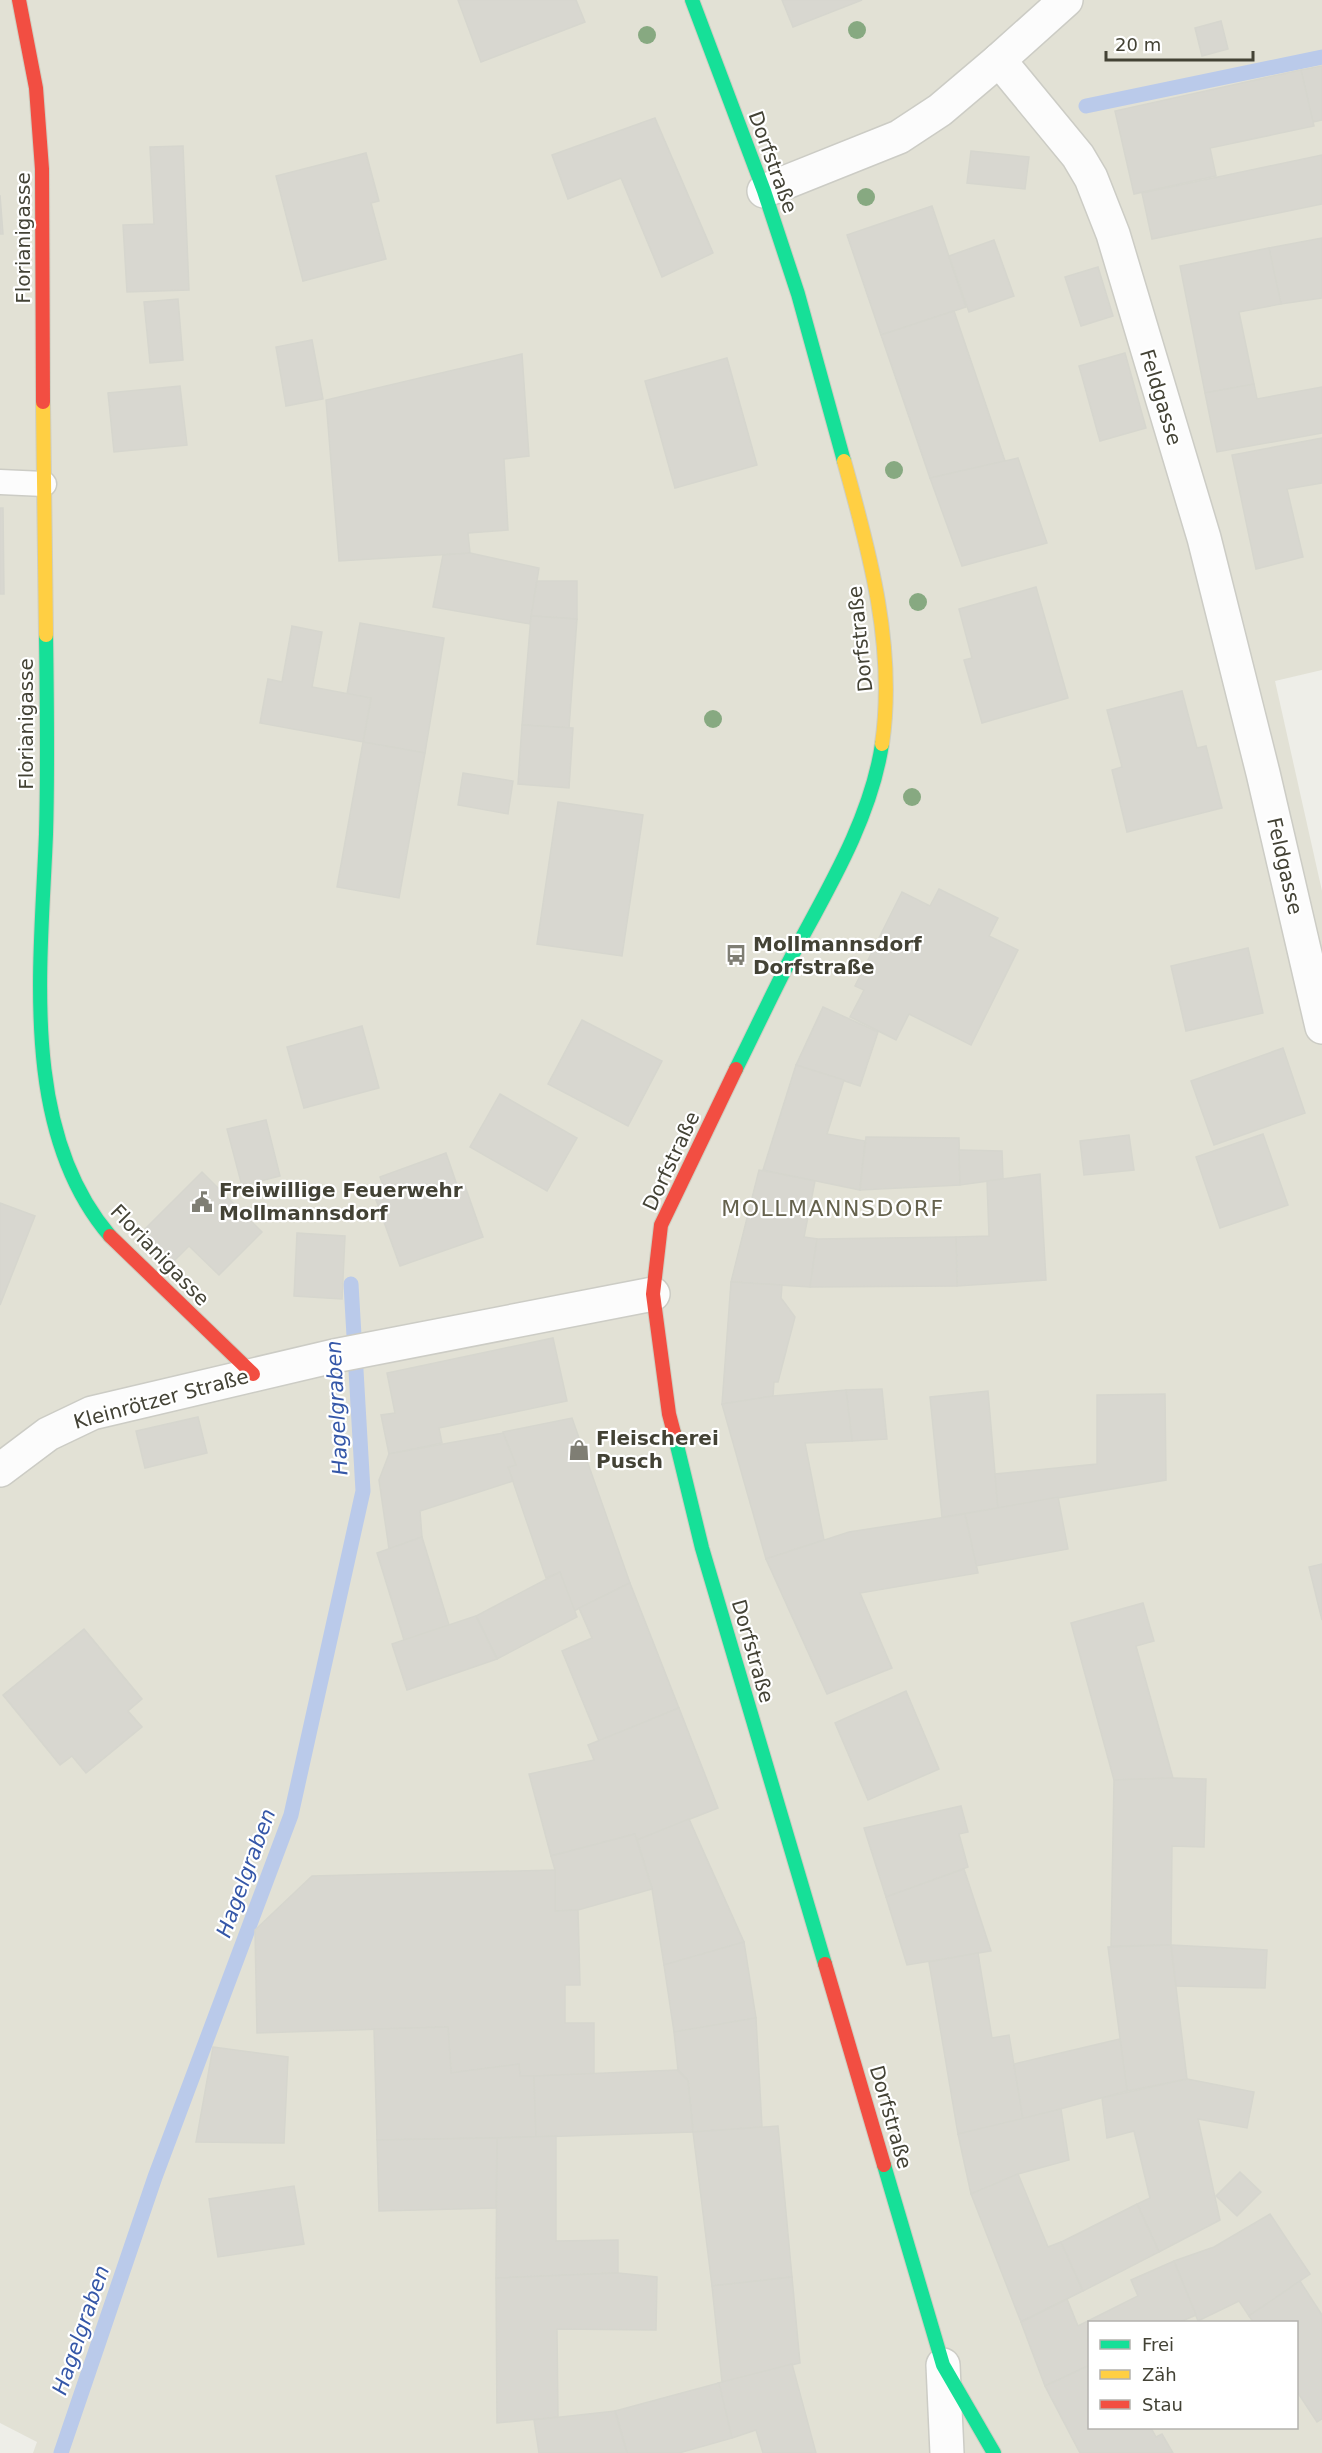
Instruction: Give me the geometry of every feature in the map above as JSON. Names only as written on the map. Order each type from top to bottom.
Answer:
[{"type":"street","name":"Florianigasse","points":[[20,0],[36,88],[41,146],[47,789],[41,927],[41,992],[47,1072],[60,1144],[72,1180],[89,1208],[110,1236],[253,1374]]},
{"type":"street","name":"Dorfstraße","points":[[692,0],[764,191],[798,294],[857,507],[877,596],[883,636],[887,677],[886,714],[880,755],[870,792],[840,863],[777,985],[661,1225],[653,1294],[669,1414],[702,1548],[943,2365],[994,2453]]},
{"type":"street","points":[[764,191],[899,137],[940,110],[1066,0]]},
{"type":"street","name":"Feldgasse","points":[[999,60],[1078,156],[1091,178],[1113,234],[1204,538],[1263,773],[1322,1027]]},
{"type":"street","name":"Kleinrötzer Straße","points":[[0,1470],[48,1434],[92,1413],[334,1356],[653,1294]]},
{"type":"street","points":[[943,2365],[947,2453]]},
{"type":"lane","points":[[0,482],[44,483]]},
{"type":"shaded area","points":[[0,0],[1322,0],[1322,670],[1275,681],[1322,891],[1322,2453],[33,2453],[37,2442],[0,2423]]},
{"type":"building","points":[[458,0],[576,0],[585,22],[481,62]]},
{"type":"building","points":[[782,0],[862,0],[793,27]]},
{"type":"building","points":[[1221,21],[1228,49],[1202,56],[1195,28]]},
{"type":"building","points":[[1322,66],[1322,120],[1313,122],[1301,70]]},
{"type":"building","points":[[1301,70],[1314,126],[1210,148],[1216,176],[1134,194],[1115,111]]},
{"type":"building","points":[[655,118],[713,253],[662,277],[621,178],[568,199],[552,155]]},
{"type":"building","points":[[183,146],[189,290],[127,292],[123,225],[154,224],[150,147]]},
{"type":"building","points":[[971,151],[1029,157],[1025,189],[967,183]]},
{"type":"building","points":[[366,153],[379,201],[371,203],[386,259],[303,281],[276,176]]},
{"type":"building","points":[[1322,155],[1322,204],[1152,239],[1142,193]]},
{"type":"building","points":[[0,195],[3,234],[0,234]]},
{"type":"building","points":[[932,206],[966,307],[881,335],[847,235]]},
{"type":"building","points":[[1322,238],[1322,298],[1281,304],[1269,248]]},
{"type":"building","points":[[994,240],[1014,296],[969,312],[949,256]]},
{"type":"building","points":[[1269,248],[1281,304],[1239,312],[1254,384],[1205,393],[1180,266]]},
{"type":"building","points":[[1098,267],[1113,316],[1081,326],[1065,277]]},
{"type":"building","points":[[178,299],[183,360],[150,363],[144,302]]},
{"type":"building","points":[[954,311],[1005,461],[930,478],[881,335]]},
{"type":"building","points":[[312,340],[323,399],[286,406],[276,347]]},
{"type":"building","points":[[1125,353],[1146,428],[1100,441],[1079,366]]},
{"type":"building","points":[[522,354],[529,456],[504,459],[508,530],[468,533],[470,553],[339,561],[326,400]]},
{"type":"building","points":[[727,358],[757,465],[675,488],[645,381]]},
{"type":"building","points":[[1254,384],[1257,399],[1322,387],[1322,433],[1217,452],[1205,393]]},
{"type":"building","points":[[180,386],[187,445],[114,452],[108,393]]},
{"type":"building","points":[[1322,438],[1322,483],[1287,489],[1303,557],[1256,569],[1232,455]]},
{"type":"building","points":[[1018,458],[1047,543],[962,566],[930,478]]},
{"type":"building","points":[[0,508],[3,508],[4,594],[0,594]]},
{"type":"building","points":[[470,553],[539,568],[530,624],[433,607],[443,555]]},
{"type":"building","points":[[537,581],[577,581],[577,619],[531,616]]},
{"type":"building","points":[[1036,587],[1068,698],[982,723],[964,660],[972,658],[959,609]]},
{"type":"building","points":[[531,616],[577,619],[569,728],[522,725]]},
{"type":"building","points":[[360,623],[444,638],[425,753],[363,742],[371,698],[347,694]]},
{"type":"building","points":[[292,626],[322,632],[312,687],[371,698],[363,742],[260,723],[268,679],[282,682]]},
{"type":"building","points":[[1182,691],[1197,748],[1206,746],[1222,808],[1127,832],[1112,770],[1122,767],[1107,710]]},
{"type":"building","points":[[522,725],[573,728],[569,788],[518,784]]},
{"type":"building","points":[[363,742],[425,753],[399,898],[337,887]]},
{"type":"building","points":[[463,773],[513,781],[508,814],[458,805]]},
{"type":"building","points":[[558,802],[643,815],[622,956],[537,944]]},
{"type":"building","points":[[939,889],[998,918],[989,936],[1018,950],[971,1045],[909,1014],[896,1040],[850,1017],[864,990],[855,986],[902,892],[930,906]]},
{"type":"building","points":[[1248,948],[1263,1013],[1186,1031],[1171,966]]},
{"type":"building","points":[[823,1007],[878,1032],[860,1086],[796,1065]]},
{"type":"building","points":[[582,1020],[662,1061],[628,1126],[548,1084]]},
{"type":"building","points":[[362,1026],[379,1088],[304,1108],[287,1047]]},
{"type":"building","points":[[1283,1048],[1305,1113],[1214,1145],[1191,1081]]},
{"type":"building","points":[[796,1065],[844,1080],[827,1134],[865,1141],[860,1190],[763,1170]]},
{"type":"building","points":[[500,1094],[577,1138],[547,1191],[470,1147]]},
{"type":"building","points":[[266,1120],[280,1176],[242,1186],[227,1129]]},
{"type":"building","points":[[1263,1134],[1288,1205],[1220,1228],[1196,1157]]},
{"type":"building","points":[[1129,1135],[1134,1170],[1084,1175],[1080,1141]]},
{"type":"building","points":[[866,1137],[959,1138],[960,1185],[860,1190]]},
{"type":"building","points":[[959,1150],[1002,1151],[1003,1179],[960,1185]]},
{"type":"building","points":[[446,1153],[458,1188],[465,1186],[483,1237],[400,1266],[376,1200],[387,1196],[380,1177]]},
{"type":"building","points":[[759,1170],[815,1181],[804,1237],[817,1239],[810,1287],[731,1282]]},
{"type":"building","name":"Freiwillige Feuerwehr Mollmannsdorf","points":[[202,1172],[262,1232],[219,1275],[189,1246],[172,1263],[142,1232]]},
{"type":"building","points":[[1040,1174],[1046,1280],[957,1286],[956,1237],[989,1236],[987,1181]]},
{"type":"building","points":[[0,1203],[35,1216],[0,1305]]},
{"type":"building","points":[[297,1233],[345,1236],[342,1299],[294,1296]]},
{"type":"building","points":[[956,1237],[957,1286],[810,1287],[817,1239]]},
{"type":"building","points":[[731,1282],[782,1285],[781,1298],[795,1317],[778,1382],[774,1382],[773,1396],[722,1404]]},
{"type":"building","points":[[553,1338],[567,1401],[439,1428],[442,1443],[389,1454],[381,1415],[395,1413],[387,1373]]},
{"type":"building","points":[[882,1389],[887,1439],[852,1441],[846,1390]]},
{"type":"building","points":[[846,1390],[852,1441],[805,1443],[824,1540],[766,1559],[722,1404],[773,1396]]},
{"type":"building","points":[[988,1391],[998,1508],[942,1517],[930,1397]]},
{"type":"building","points":[[1165,1394],[1166,1480],[998,1508],[995,1474],[1097,1464],[1097,1395]]},
{"type":"building","points":[[198,1417],[207,1453],[145,1468],[136,1431]]},
{"type":"building","points":[[572,1418],[630,1583],[574,1611],[560,1572],[546,1578],[508,1467],[516,1465],[503,1432]]},
{"type":"building","points":[[503,1433],[516,1465],[508,1467],[513,1481],[420,1511],[422,1537],[389,1549],[379,1480],[389,1454]]},
{"type":"building","points":[[1058,1497],[1068,1549],[976,1566],[965,1514]]},
{"type":"building","points":[[965,1514],[978,1573],[860,1593],[892,1668],[827,1694],[766,1559],[849,1532]]},
{"type":"building","points":[[422,1537],[449,1625],[404,1640],[377,1553]]},
{"type":"building","points":[[1322,1564],[1322,1620],[1309,1567]]},
{"type":"building","points":[[560,1572],[577,1617],[497,1659],[476,1616]]},
{"type":"building","points":[[630,1583],[679,1708],[599,1741],[562,1651],[592,1638],[579,1608]]},
{"type":"building","points":[[1143,1603],[1154,1641],[1136,1646],[1173,1778],[1114,1780],[1071,1623]]},
{"type":"building","points":[[476,1616],[497,1659],[407,1690],[392,1644]]},
{"type":"building","points":[[84,1629],[142,1699],[128,1711],[142,1727],[86,1773],[72,1756],[60,1765],[3,1695]]},
{"type":"building","points":[[906,1691],[939,1769],[868,1800],[835,1723]]},
{"type":"building","points":[[679,1708],[718,1808],[637,1840],[635,1834],[551,1856],[529,1774],[594,1760],[588,1745]]},
{"type":"building","points":[[1206,1779],[1204,1847],[1172,1846],[1171,1945],[1111,1946],[1114,1780]]},
{"type":"building","points":[[961,1806],[968,1832],[959,1834],[968,1867],[886,1897],[864,1828]]},
{"type":"building","points":[[689,1819],[744,1942],[664,1965],[652,1889],[637,1840]]},
{"type":"building","points":[[635,1834],[652,1889],[578,1910],[555,1911],[555,1870],[551,1856]]},
{"type":"building","points":[[964,1869],[991,1951],[907,1965],[886,1897]]},
{"type":"building","points":[[555,1870],[555,1911],[578,1910],[580,1985],[565,1985],[565,2023],[594,2023],[594,2075],[520,2076],[519,2064],[451,2073],[448,2027],[257,2033],[255,1930],[312,1876]]},
{"type":"building","points":[[744,1942],[756,2018],[674,2032],[664,1965]]},
{"type":"building","points":[[1171,1945],[1187,2079],[1127,2091],[1108,1947]]},
{"type":"building","points":[[1171,1945],[1267,1950],[1265,1988],[1176,1986]]},
{"type":"building","points":[[978,1953],[992,2038],[1009,2035],[1023,2119],[958,2134],[929,1962]]},
{"type":"building","points":[[756,2018],[762,2127],[693,2132],[688,2081],[678,2070],[674,2032]]},
{"type":"building","points":[[448,2027],[451,2073],[519,2064],[520,2076],[534,2076],[536,2137],[377,2140],[374,2029]]},
{"type":"building","points":[[1120,2039],[1127,2091],[1023,2119],[1014,2064]]},
{"type":"building","points":[[213,2047],[288,2057],[284,2143],[196,2142]]},
{"type":"building","points":[[678,2070],[688,2081],[693,2132],[536,2137],[534,2076]]},
{"type":"building","points":[[1187,2079],[1254,2092],[1247,2128],[1198,2119],[1220,2220],[1159,2252],[1137,2204],[1150,2198],[1134,2131],[1107,2138],[1102,2098]]},
{"type":"building","points":[[1061,2109],[1069,2160],[1018,2174],[971,2194],[958,2134]]},
{"type":"building","points":[[778,2126],[792,2277],[712,2286],[693,2132]]},
{"type":"building","points":[[556,2136],[556,2241],[618,2240],[618,2273],[496,2278],[497,2138]]},
{"type":"building","points":[[497,2138],[496,2208],[379,2211],[377,2140]]},
{"type":"building","points":[[1240,2172],[1261,2192],[1237,2216],[1216,2196]]},
{"type":"building","points":[[1018,2174],[1048,2247],[1061,2242],[1083,2291],[1021,2322],[971,2194]]},
{"type":"building","points":[[294,2186],[304,2244],[218,2257],[209,2199]]},
{"type":"building","points":[[1137,2204],[1159,2252],[1083,2291],[1061,2242]]},
{"type":"building","points":[[1270,2214],[1310,2274],[1249,2316],[1239,2301],[1198,2321],[1174,2261],[1214,2247]]},
{"type":"building","points":[[1174,2261],[1196,2315],[1182,2321],[1088,2321],[1138,2296],[1131,2280]]},
{"type":"building","points":[[618,2273],[657,2277],[656,2330],[557,2329],[558,2417],[497,2423],[496,2278]]},
{"type":"building","points":[[792,2277],[800,2363],[722,2382],[712,2286]]},
{"type":"building","points":[[1300,2281],[1322,2315],[1322,2419],[1317,2422],[1298,2393],[1298,2321],[1252,2321],[1249,2316]]},
{"type":"building","points":[[1067,2299],[1078,2326],[1088,2321],[1088,2366],[1045,2386],[1021,2322]]},
{"type":"building","points":[[792,2364],[816,2453],[763,2453],[756,2430],[732,2438],[718,2383]]},
{"type":"building","points":[[1088,2366],[1088,2429],[1152,2429],[1156,2437],[1162,2434],[1173,2453],[1080,2453],[1045,2386]]},
{"type":"building","points":[[719,2383],[732,2438],[679,2453],[627,2453],[615,2411]]},
{"type":"building","points":[[615,2411],[627,2453],[539,2453],[534,2420]]},
{"type":"waterway","points":[[1086,106],[1322,57]]},
{"type":"waterway","name":"Hagelgraben","points":[[61,2453],[155,2177],[291,1815],[363,1491],[351,1284]]},
{"type":"traffic: fast","points":[[692,0],[764,191],[798,294],[844,461]]},
{"type":"traffic: fast","points":[[46,635],[47,809],[41,937],[42,1044],[48,1096],[61,1147],[81,1194],[110,1236]]},
{"type":"traffic: fast","points":[[736,1069],[786,968],[834,879],[858,826],[876,772],[882,744]]},
{"type":"traffic: fast","points":[[674,1433],[702,1548],[825,1964]]},
{"type":"traffic: fast","points":[[884,2165],[943,2365],[994,2453]]},
{"type":"traffic: slow","points":[[43,402],[46,635]]},
{"type":"traffic: slow","points":[[844,461],[871,566],[883,637],[886,673],[882,744]]},
{"type":"traffic: jam","points":[[19,0],[36,88],[42,169],[43,402]]},
{"type":"traffic: jam","points":[[674,1433],[669,1414],[653,1294],[661,1225],[736,1069]]},
{"type":"traffic: jam","points":[[110,1236],[253,1374]]},
{"type":"traffic: jam","points":[[825,1964],[884,2165]]},
{"type":"place","name":"Mollmannsdorf Dorfstraße","points":[[736,955]]},
{"type":"place","name":"Freiwillige Feuerwehr Mollmannsdorf","points":[[202,1202]]},
{"type":"place","name":"Fleischerei Pusch","points":[[579,1450]]},
{"type":"district","name":"MOLLMANNSDORF","points":[[833,1208]]}]
